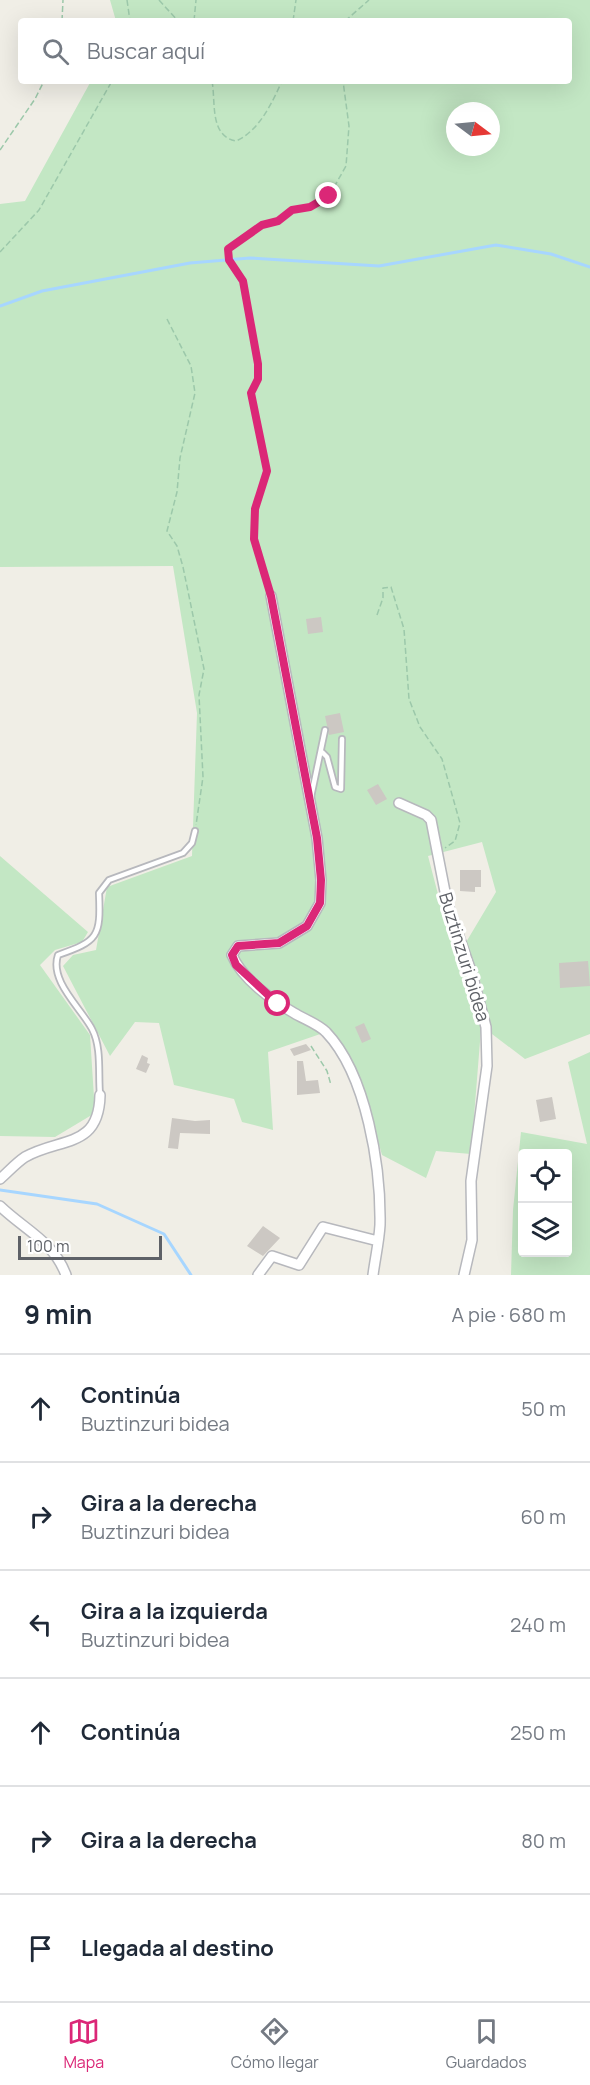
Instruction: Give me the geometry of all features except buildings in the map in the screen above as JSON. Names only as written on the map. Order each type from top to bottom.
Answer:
[{"type":"street","points":[[271,596],[310,802],[321,880],[320,903],[307,926],[279,943],[238,946],[232,955],[236,965],[278,1004],[325,1031],[347,1064],[363,1103],[376,1156],[380,1227],[373,1275]]},
{"type":"street","name":"Buztinzuri bidea","points":[[399,803],[426,815],[431,820],[447,902],[472,974],[486,1027],[487,1066],[471,1181],[472,1240],[464,1275]]},
{"type":"street","points":[[0,1179],[25,1158],[71,1142],[81,1135],[95,1123],[99,1112],[100,1095]]},
{"type":"street","points":[[0,1206],[49,1245],[61,1261],[66,1275]]},
{"type":"street","points":[[258,1275],[272,1256],[299,1265],[323,1227],[378,1241]]},
{"type":"lane","points":[[310,802],[325,730]]},
{"type":"lane","points":[[322,752],[327,757],[335,788],[341,789],[342,739]]},
{"type":"lane","points":[[100,1095],[96,1039],[58,976],[55,963],[58,955],[88,945],[92,939],[99,921],[99,893],[109,880],[183,853],[192,843],[195,831]]},
{"type":"path","points":[[62,18],[63,0]]},
{"type":"path","points":[[127,0],[130,18]]},
{"type":"path","points":[[159,0],[175,18]]},
{"type":"path","points":[[194,18],[196,0]]},
{"type":"path","points":[[293,18],[296,0]]},
{"type":"path","points":[[348,18],[369,0]]},
{"type":"path","points":[[0,150],[35,99],[42,84]]},
{"type":"path","points":[[0,252],[39,210],[110,84]]},
{"type":"path","points":[[212,84],[216,126],[221,134],[236,141],[246,137],[256,125],[280,84]]},
{"type":"path","points":[[271,596],[254,539],[255,509],[267,471],[251,393],[258,379],[258,364],[243,281],[229,260],[228,249],[262,225],[278,221],[292,210],[310,207],[329,196],[346,166],[349,126],[343,84]]},
{"type":"path","points":[[167,319],[191,366],[195,393],[180,458],[177,492],[167,531],[177,546],[183,567],[204,669],[199,695],[203,777],[195,831]]},
{"type":"path","points":[[376,615],[383,598],[383,588],[391,587],[404,629],[409,699],[420,727],[442,759],[460,823],[455,841],[437,854]]},
{"type":"path","points":[[311,1046],[327,1071],[331,1085]]},
{"type":"green space","points":[[110,0],[590,0],[590,1034],[525,1059],[492,1034],[478,972],[465,944],[496,892],[482,842],[428,856],[445,921],[466,974],[481,1029],[471,1154],[436,1151],[426,1178],[382,1155],[367,1102],[329,1031],[268,1052],[273,1130],[242,1122],[234,1099],[174,1085],[159,1023],[135,1022],[110,1056],[63,966],[73,955],[96,950],[107,887],[192,856],[197,713],[173,566],[0,567],[0,204],[25,201],[89,84],[572,84],[572,18],[115,18]]},
{"type":"green space","points":[[0,856],[88,932],[82,942],[55,950],[40,965],[90,1035],[95,1113],[55,1137],[0,1136]]},
{"type":"green space","points":[[590,1052],[590,1275],[511,1275],[513,1210],[518,1161],[518,1257],[572,1257],[572,1149],[519,1149],[521,1132],[587,1144],[568,1062]]},
{"type":"waterway","points":[[0,306],[42,291],[190,263],[250,258],[379,266],[496,245],[551,254],[590,267]]},
{"type":"waterway","points":[[0,1190],[97,1204],[164,1234],[191,1275]]},
{"type":"route","points":[[278,1004],[236,965],[232,955],[238,946],[279,943],[307,926],[320,903],[321,880],[317,838],[271,596],[254,539],[255,509],[267,478],[251,393],[258,379],[258,364],[249,303],[243,281],[229,260],[228,249],[262,225],[278,221],[292,210],[310,207],[329,196]]}]
